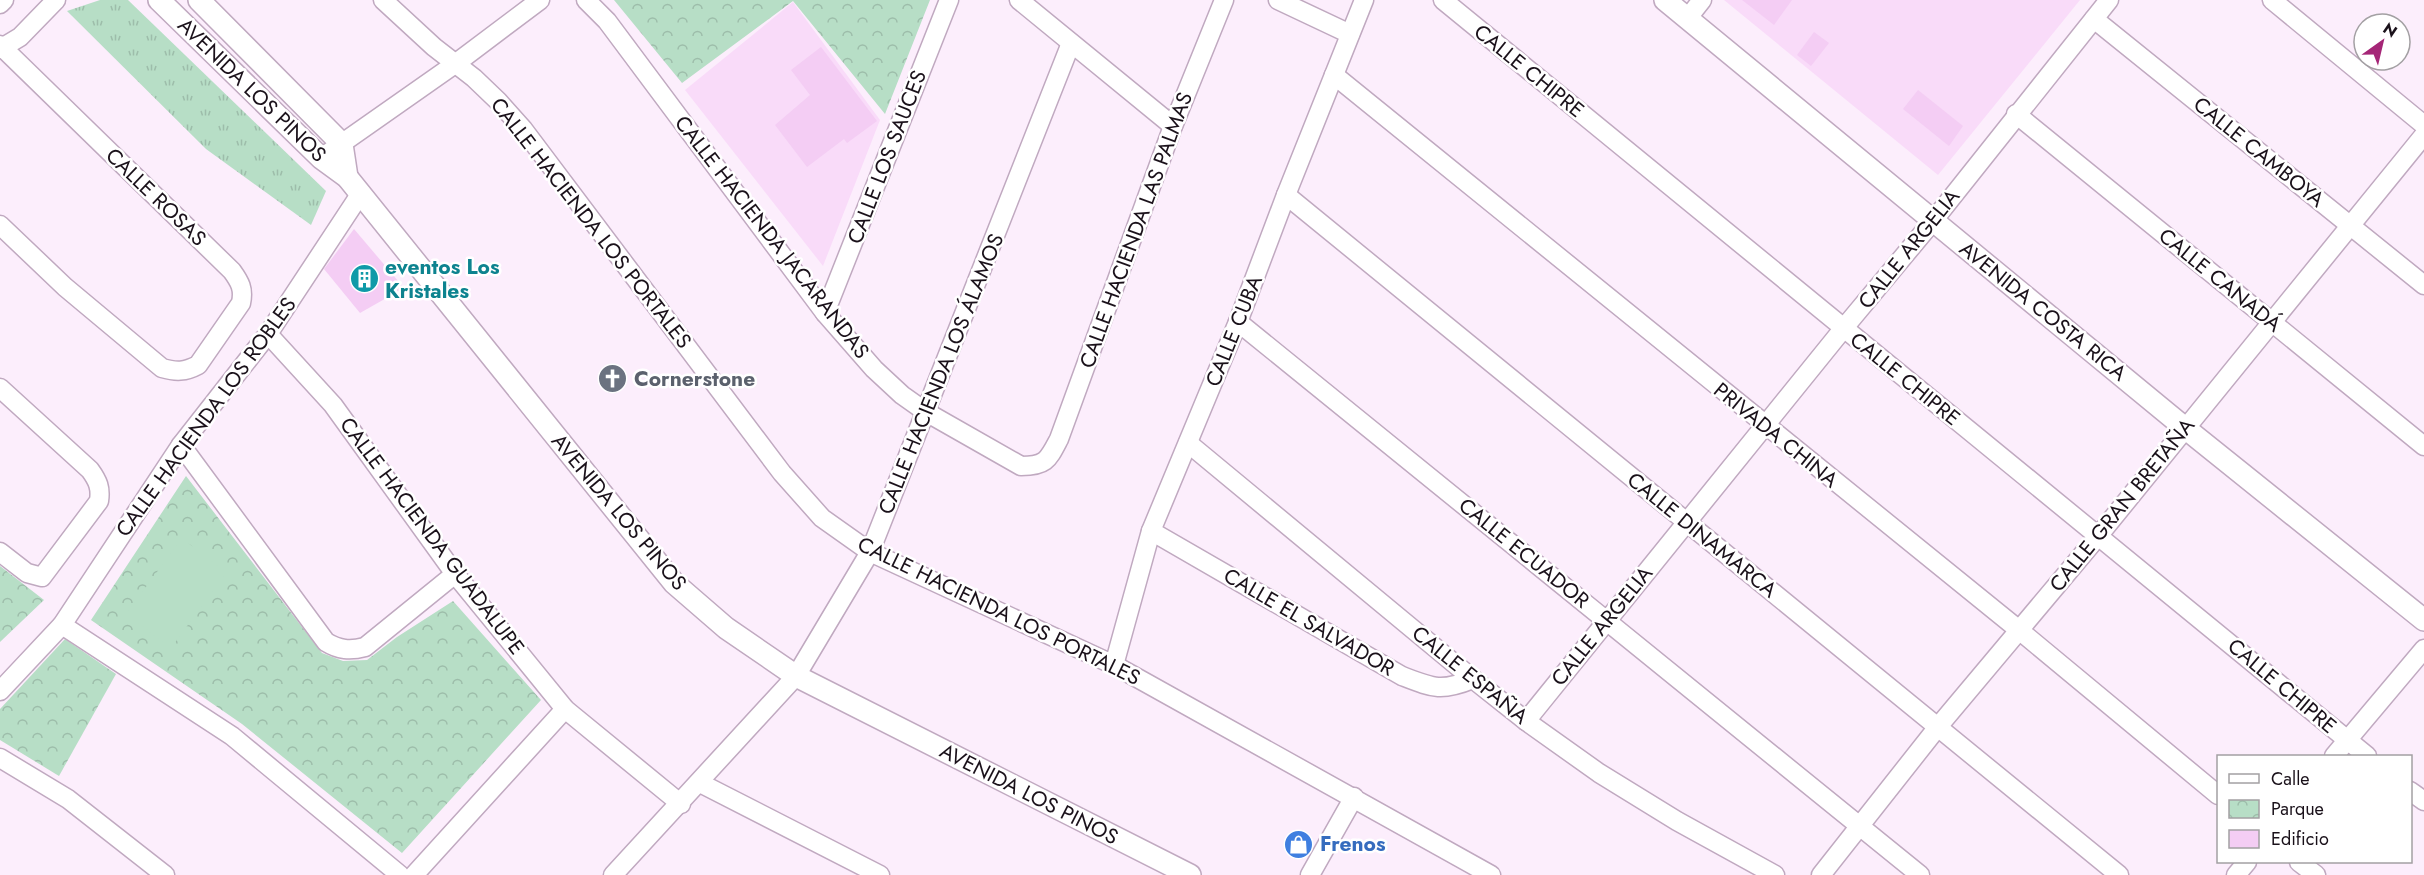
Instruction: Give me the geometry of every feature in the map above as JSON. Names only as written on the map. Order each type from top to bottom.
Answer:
[{"type":"street","points":[[0,4],[4,0]]},
{"type":"street","name":"AVENIDA LOS PINOS","points":[[159,0],[321,158],[347,177],[674,583],[726,628],[796,676],[1190,875]]},
{"type":"street","name":"AVENIDA LOS PINOS","points":[[199,0],[342,144],[347,177]]},
{"type":"street","name":"CALLE HACIENDA LOS PORTALES","points":[[383,0],[498,101],[523,129],[782,473],[822,518],[870,552],[1113,665],[1491,875]]},
{"type":"street","points":[[321,158],[540,0]]},
{"type":"street","name":"CALLE HACIENDA JACARANDAS","points":[[586,0],[607,21],[825,313],[874,369],[902,395],[926,412],[1021,466],[1036,466],[1049,459]]},
{"type":"street","name":"CALLE LOS SAUCES","points":[[825,313],[948,0]]},
{"type":"street","points":[[1019,0],[1173,126]]},
{"type":"street","points":[[1278,0],[1350,34]]},
{"type":"street","name":"CALLE CUBA","points":[[1113,665],[1151,531],[1238,322],[1364,0]]},
{"type":"street","name":"CALLE CHIPRE","points":[[1443,0],[2366,755]]},
{"type":"street","name":"AVENIDA COSTA RICA","points":[[1665,0],[2186,428],[2424,620]]},
{"type":"street","points":[[1687,19],[1701,0]]},
{"type":"street","name":"CALLE ARGELIA","points":[[1526,721],[1933,221],[2109,0]]},
{"type":"street","points":[[2272,0],[2424,124]]},
{"type":"street","points":[[1,48],[20,38],[54,1]]},
{"type":"street","name":"CALLE HACIENDA LAS PALMAS","points":[[1049,459],[1059,439],[1173,126],[1222,1]]},
{"type":"street","name":"CALLE CAMBOYA","points":[[2094,19],[2424,285]]},
{"type":"street","name":"CALLE HACIENDA LOS ÁLAMOS","points":[[613,875],[681,804],[796,676],[870,552],[1071,44]]},
{"type":"street","name":"CALLE ROSAS","points":[[0,225],[65,287],[162,368],[175,372],[187,371],[198,365],[241,303],[243,294],[241,283],[232,271],[1,48]]},
{"type":"street","name":"PRIVADA CHINA","points":[[1334,75],[2019,630],[2217,794]]},
{"type":"street","name":"CALLE CANADÁ","points":[[2016,114],[2424,446]]},
{"type":"street","name":"CALLE GRAN BRETAÑA","points":[[1821,875],[1937,728],[2099,535],[2424,135]]},
{"type":"street","name":"CALLE HACIENDA LOS ROBLES","points":[[0,692],[62,625],[181,445],[268,334],[361,193]]},
{"type":"street","name":"CALLE DINAMARCA","points":[[1286,195],[2119,875]]},
{"type":"street","name":"CALLE ECUADOR","points":[[1238,322],[1920,875]]},
{"type":"street","name":"CALLE HACIENDA GUADALUPE","points":[[268,334],[333,405],[455,574],[565,709],[681,804]]},
{"type":"street","points":[[0,388],[90,470],[100,490],[99,501],[42,577],[27,573],[0,552]]},
{"type":"street","name":"CALLE ESPAÑA","points":[[1188,443],[1526,721],[1599,773],[1677,821],[1775,875]]},
{"type":"street","points":[[181,445],[326,642],[332,646],[354,651],[365,647],[455,574]]},
{"type":"street","name":"CALLE EL SALVADOR","points":[[1151,531],[1402,676],[1429,687],[1451,688],[1473,679]]},
{"type":"street","points":[[62,625],[232,736],[400,875]]},
{"type":"street","points":[[2335,755],[2424,649]]},
{"type":"street","points":[[414,875],[565,709]]},
{"type":"street","points":[[0,758],[68,799],[165,875]]},
{"type":"street","points":[[700,783],[879,875]]},
{"type":"street","points":[[2412,792],[2424,801]]},
{"type":"street","points":[[1311,875],[1354,797]]},
{"type":"street","points":[[2236,875],[2245,863]]},
{"type":"street","points":[[2301,863],[2316,875]]},
{"type":"shaded area","points":[[1724,0],[2080,0],[1938,175]]},
{"type":"shaded area","points":[[793,2],[880,120],[823,266],[685,90]]},
{"type":"green space","points":[[100,0],[128,0],[326,191],[311,225],[206,149],[67,11]]},
{"type":"green space","points":[[614,0],[930,0],[885,114],[793,1],[682,83]]},
{"type":"green space","points":[[186,476],[322,653],[343,661],[367,660],[397,637],[453,601],[541,700],[402,853],[242,724],[91,620]]},
{"type":"green space","points":[[182,538],[226,573],[171,648],[126,614]]},
{"type":"green space","points":[[0,566],[44,600],[0,642]]},
{"type":"green space","points":[[65,639],[116,674],[59,776],[0,740],[0,709]]},
{"type":"building","points":[[1742,0],[1792,0],[1774,25]]},
{"type":"building","points":[[1814,32],[1829,43],[1811,66],[1797,55]]},
{"type":"building","points":[[821,47],[877,121],[847,143],[844,139],[807,167],[775,125],[810,95],[791,70]]},
{"type":"building","points":[[1918,90],[1963,126],[1949,146],[1903,109]]},
{"type":"building","name":"eventos Los Kristales","points":[[354,229],[404,288],[360,313],[324,269]]},
{"type":"place","name":"eventos Los Kristales","points":[[364,279]]},
{"type":"place","name":"Cornerstone","points":[[613,379]]},
{"type":"place","name":"Frenos","points":[[1299,844]]}]
